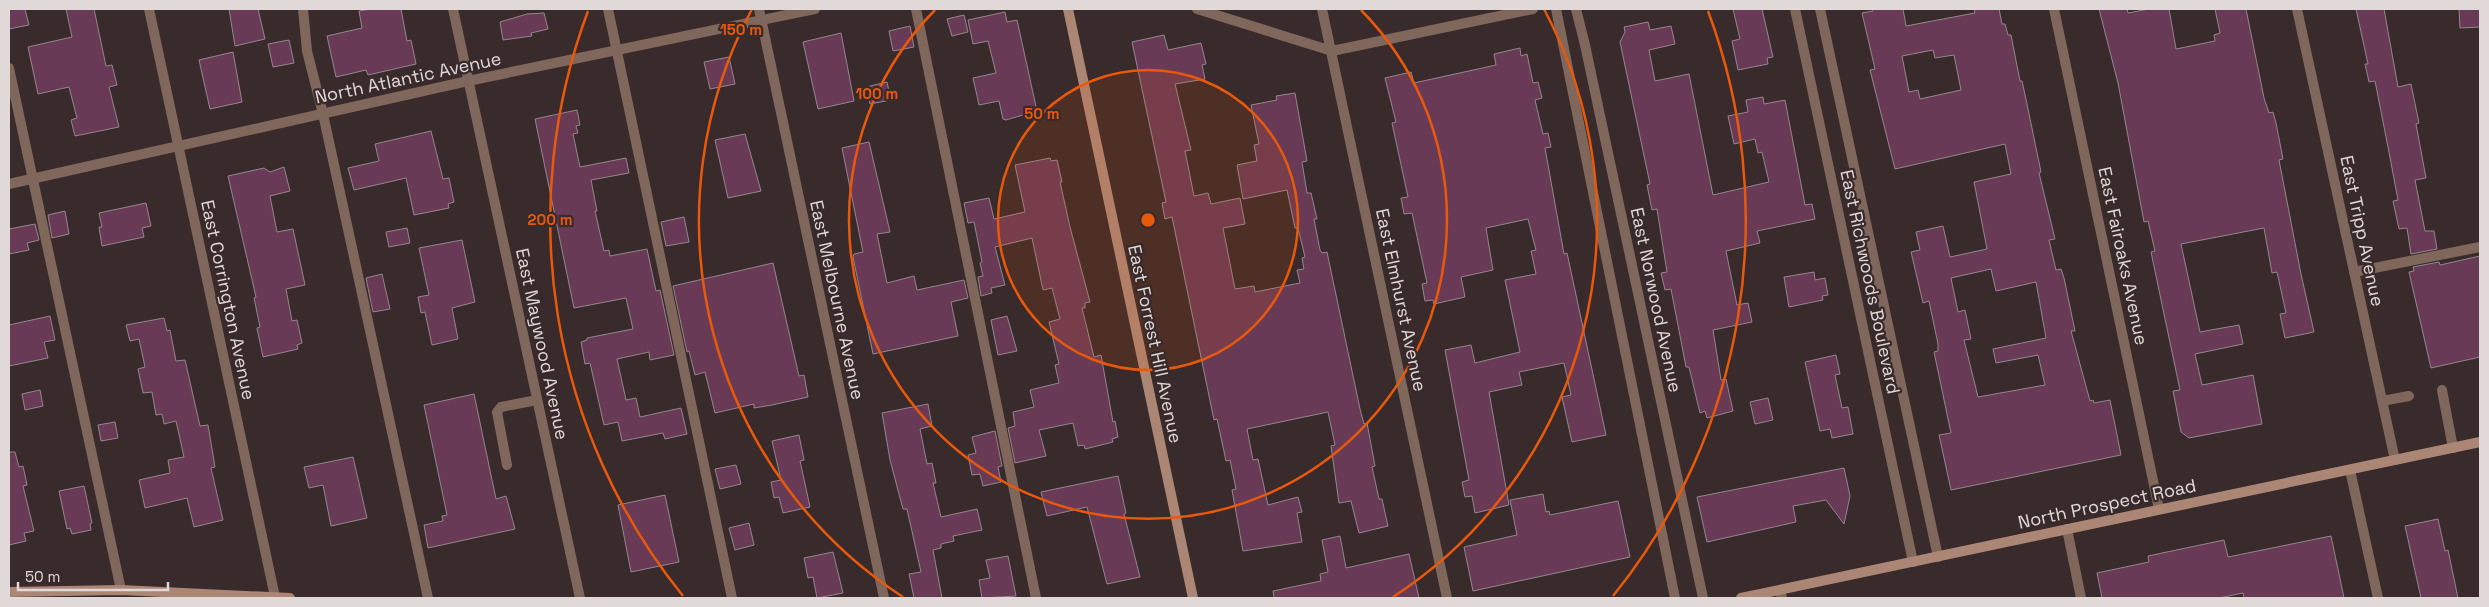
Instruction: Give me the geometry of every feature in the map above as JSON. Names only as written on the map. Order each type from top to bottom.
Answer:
[{"type":"main road","name":"East Forrest Hill Avenue","points":[[1068,9],[1193,598]]},
{"type":"main road","name":"North Prospect Road","points":[[1741,598],[1781,594],[1912,562],[2480,442]]},
{"type":"main road","points":[[9,592],[121,590],[290,598]]},
{"type":"street","name":"East Corrington Avenue","points":[[150,9],[275,597]]},
{"type":"street","points":[[303,9],[308,51],[428,598]]},
{"type":"street","name":"East Maywood Avenue","points":[[453,9],[580,598]]},
{"type":"street","points":[[608,9],[732,598]]},
{"type":"street","name":"North Atlantic Avenue","points":[[9,184],[617,49],[760,14],[815,9]]},
{"type":"street","points":[[916,9],[1036,598]]},
{"type":"street","points":[[1197,9],[1332,52],[1533,9]]},
{"type":"street","name":"East Elmhurst Avenue","points":[[1322,9],[1447,598]]},
{"type":"street","points":[[1556,9],[1675,598]]},
{"type":"street","name":"East Norwood Avenue","points":[[1576,9],[1703,598]]},
{"type":"street","name":"East Richwoods Boulevard","points":[[1795,9],[1912,562]]},
{"type":"street","name":"East Richwoods Boulevard","points":[[1820,9],[1938,557]]},
{"type":"street","name":"East Fairoaks Avenue","points":[[2054,9],[2159,509]]},
{"type":"street","name":"East Tripp Avenue","points":[[2297,9],[2395,460]]},
{"type":"street","name":"East Melbourne Avenue","points":[[760,14],[884,598]]},
{"type":"street","points":[[9,68],[121,590]]},
{"type":"street","points":[[2354,272],[2480,247]]},
{"type":"street","points":[[2442,390],[2454,448]]},
{"type":"street","points":[[2382,401],[2410,396]]},
{"type":"street","points":[[507,465],[497,412],[501,407],[537,400]]},
{"type":"street","points":[[2350,470],[2378,598]]},
{"type":"street","points":[[2066,529],[2081,598]]},
{"type":"building","points":[[9,9],[25,9],[29,25],[9,29]]},
{"type":"building","points":[[66,9],[94,9],[106,66],[112,65],[117,85],[109,87],[119,127],[75,136],[71,120],[77,118],[69,87],[38,94],[28,47],[72,37]]},
{"type":"building","points":[[229,9],[258,9],[265,39],[235,46]]},
{"type":"building","points":[[401,9],[407,41],[411,40],[416,64],[368,75],[366,70],[336,77],[327,36],[362,28],[359,11]]},
{"type":"building","points":[[1733,9],[1762,9],[1773,57],[1767,58],[1768,64],[1738,70],[1732,41],[1740,39]]},
{"type":"building","points":[[1872,9],[1903,9],[1906,26],[1975,13],[1974,9],[1999,9],[2002,24],[2005,24],[2008,35],[2011,35],[2020,81],[2022,81],[2041,172],[2039,173],[2055,239],[2049,240],[2056,270],[2061,269],[2064,278],[2075,331],[2071,331],[2090,401],[2093,400],[2094,403],[2110,400],[2121,455],[1951,490],[1939,435],[1951,433],[1934,352],[1938,351],[1938,344],[1929,301],[1923,303],[1911,252],[1920,250],[1916,232],[1943,226],[1950,257],[1987,249],[1974,182],[2011,174],[2005,144],[1895,169],[1870,70],[1875,69],[1862,13],[1873,11]],"holes":[[[1933,50],[1935,58],[1954,55],[1961,90],[1920,99],[1918,90],[1909,92],[1902,56]],[[1991,269],[1996,291],[2036,282],[2046,338],[1993,349],[1996,363],[2038,355],[2045,385],[1978,397],[1964,340],[1971,339],[1965,310],[1958,312],[1951,278]]]},
{"type":"building","points":[[2099,9],[2127,9],[2128,13],[2149,9],[2169,9],[2176,49],[2215,41],[2214,35],[2220,33],[2215,9],[2246,9],[2264,98],[2269,113],[2273,112],[2276,123],[2283,159],[2279,160],[2314,332],[2285,338],[2280,314],[2286,313],[2277,272],[2272,273],[2264,228],[2181,244],[2200,332],[2239,325],[2243,344],[2195,354],[2202,385],[2253,375],[2262,424],[2189,438],[2181,432],[2173,391],[2180,390],[2151,252],[2155,251],[2148,221],[2144,222],[2118,83]]},
{"type":"building","points":[[2356,9],[2384,9],[2398,87],[2411,84],[2419,123],[2416,124],[2426,178],[2415,180],[2425,231],[2434,231],[2437,249],[2411,254],[2407,228],[2399,229],[2393,201],[2398,200],[2388,147],[2375,81],[2369,82],[2365,64],[2368,64]]},
{"type":"building","points":[[2459,9],[2480,9],[2480,27],[2460,28]]},
{"type":"building","points":[[1005,12],[1007,22],[1017,20],[1037,111],[1006,120],[1003,119],[999,101],[979,105],[973,78],[996,73],[988,41],[973,44],[968,20]]},
{"type":"building","points":[[544,13],[548,29],[531,33],[532,36],[503,40],[500,22],[527,14]]},
{"type":"building","points":[[964,15],[968,32],[952,36],[947,19]]},
{"type":"building","points":[[1648,22],[1650,30],[1671,26],[1675,44],[1649,50],[1655,81],[1689,74],[1713,195],[1769,182],[1762,152],[1758,153],[1755,139],[1734,144],[1728,116],[1748,112],[1746,100],[1763,97],[1764,104],[1785,100],[1805,205],[1812,204],[1815,219],[1757,231],[1760,243],[1726,251],[1737,305],[1748,303],[1752,322],[1713,330],[1721,380],[1726,379],[1733,411],[1707,418],[1705,411],[1700,413],[1689,367],[1686,367],[1671,289],[1665,290],[1661,273],[1667,272],[1657,209],[1652,210],[1647,185],[1650,184],[1620,42],[1625,32],[1624,27]]},
{"type":"building","points":[[910,26],[914,47],[893,51],[889,31]]},
{"type":"building","points":[[841,33],[854,101],[818,109],[803,42]]},
{"type":"building","points":[[1164,35],[1168,50],[1201,43],[1206,64],[1202,65],[1205,79],[1175,84],[1191,150],[1185,151],[1194,196],[1208,193],[1211,204],[1240,198],[1245,224],[1223,228],[1235,289],[1254,286],[1255,292],[1300,283],[1297,270],[1304,269],[1302,258],[1305,257],[1298,228],[1295,228],[1287,190],[1243,199],[1237,165],[1257,161],[1254,145],[1259,144],[1251,105],[1277,100],[1276,96],[1295,93],[1307,161],[1302,162],[1307,193],[1311,193],[1317,219],[1314,219],[1320,250],[1322,253],[1327,252],[1360,409],[1364,424],[1367,423],[1375,466],[1372,467],[1379,499],[1382,499],[1388,526],[1359,533],[1351,501],[1339,503],[1331,446],[1335,445],[1328,412],[1247,429],[1253,460],[1258,459],[1268,505],[1298,497],[1302,512],[1297,513],[1302,542],[1243,551],[1232,490],[1236,489],[1230,460],[1226,461],[1217,419],[1214,420],[1172,217],[1165,219],[1162,203],[1166,202],[1132,42]]},
{"type":"building","points":[[289,40],[294,63],[273,67],[268,44]]},
{"type":"building","points":[[1520,48],[1521,56],[1527,54],[1533,83],[1538,82],[1542,98],[1535,100],[1543,134],[1548,133],[1551,147],[1545,148],[1564,254],[1567,253],[1606,435],[1572,442],[1562,397],[1571,395],[1564,363],[1519,372],[1522,385],[1489,392],[1509,505],[1475,513],[1472,496],[1465,497],[1462,482],[1469,480],[1445,350],[1471,345],[1475,363],[1520,352],[1505,280],[1536,274],[1531,251],[1536,250],[1528,219],[1486,228],[1493,270],[1461,277],[1465,297],[1434,304],[1433,300],[1425,301],[1422,284],[1427,283],[1412,213],[1404,214],[1401,198],[1408,197],[1392,123],[1396,122],[1385,78],[1411,72],[1414,83],[1496,65],[1494,54]]},
{"type":"building","points":[[233,52],[242,102],[210,109],[199,60]]},
{"type":"building","points":[[729,57],[735,84],[710,89],[704,62]]},
{"type":"building","points":[[887,82],[891,100],[870,104],[866,87]]},
{"type":"building","points":[[577,110],[580,125],[576,126],[578,133],[573,134],[580,167],[626,158],[629,173],[591,180],[597,211],[595,211],[604,251],[609,250],[610,256],[647,249],[656,291],[660,290],[674,355],[650,360],[649,352],[617,359],[626,400],[636,398],[640,417],[681,408],[687,434],[665,439],[663,433],[622,441],[618,422],[604,425],[590,363],[585,364],[581,342],[587,340],[587,338],[633,329],[626,298],[574,308],[535,119]]},
{"type":"building","points":[[431,131],[443,179],[449,178],[454,202],[448,204],[449,208],[414,215],[406,178],[354,190],[348,168],[379,161],[375,144]]},
{"type":"building","points":[[745,134],[761,191],[728,198],[715,140]]},
{"type":"building","points":[[869,142],[890,232],[877,234],[887,283],[914,276],[917,290],[964,280],[968,298],[951,302],[958,336],[873,354],[853,257],[854,254],[863,252],[842,148]]},
{"type":"building","points":[[1050,158],[1051,161],[1057,160],[1070,227],[1090,302],[1085,303],[1085,308],[1082,308],[1094,357],[1101,355],[1113,422],[1115,421],[1118,437],[1112,439],[1113,442],[1085,449],[1084,445],[1078,446],[1073,423],[1039,430],[1046,456],[1015,463],[1008,428],[1015,426],[1013,412],[1034,407],[1030,390],[1059,383],[1055,365],[1059,364],[1049,322],[1060,319],[1052,288],[1043,290],[1032,238],[995,247],[1005,285],[991,288],[992,293],[981,296],[978,277],[983,276],[980,263],[982,262],[974,222],[968,223],[964,203],[989,198],[994,219],[1025,212],[1015,165]]},
{"type":"building","points":[[284,167],[290,191],[270,196],[277,232],[293,229],[305,285],[286,289],[292,321],[297,320],[302,343],[297,345],[298,349],[263,357],[257,328],[260,327],[254,298],[256,297],[228,176],[264,168],[270,172]]},
{"type":"building","points":[[146,203],[151,226],[142,228],[144,237],[102,246],[99,227],[102,227],[99,213]]},
{"type":"building","points":[[65,211],[69,234],[52,238],[48,215]]},
{"type":"building","points":[[684,217],[689,242],[666,246],[661,222]]},
{"type":"building","points":[[35,224],[39,240],[27,243],[29,250],[9,254],[9,229]]},
{"type":"building","points":[[407,228],[410,243],[389,247],[386,232]]},
{"type":"building","points":[[462,240],[475,302],[452,308],[458,339],[432,345],[425,312],[421,313],[418,297],[429,295],[419,248]]},
{"type":"building","points":[[2480,256],[2480,357],[2431,368],[2409,272],[2414,271],[2413,267],[2439,262],[2440,265]]},
{"type":"building","points":[[773,263],[799,376],[804,375],[808,397],[754,408],[754,404],[715,413],[705,372],[695,375],[689,351],[687,352],[673,286]]},
{"type":"building","points":[[1814,272],[1815,280],[1825,278],[1828,295],[1822,296],[1823,300],[1789,307],[1784,277]]},
{"type":"building","points":[[382,274],[390,309],[373,312],[366,278]]},
{"type":"building","points":[[50,316],[55,340],[44,342],[48,358],[9,366],[9,325]]},
{"type":"building","points":[[1007,316],[1017,351],[998,355],[991,320]]},
{"type":"building","points":[[164,318],[167,331],[170,330],[176,361],[185,360],[200,426],[208,425],[215,467],[211,468],[223,520],[194,527],[187,498],[145,508],[139,480],[170,473],[168,460],[184,457],[176,421],[164,424],[162,414],[156,415],[152,392],[143,393],[138,369],[145,367],[139,339],[130,341],[126,325]]},
{"type":"building","points":[[1836,355],[1840,374],[1835,375],[1842,408],[1848,407],[1853,434],[1832,438],[1830,429],[1820,431],[1805,362]]},
{"type":"building","points":[[40,390],[43,406],[25,410],[22,394]]},
{"type":"building","points":[[474,394],[496,499],[506,496],[515,529],[428,548],[424,525],[443,521],[442,516],[447,515],[424,405]]},
{"type":"building","points":[[1768,398],[1773,420],[1755,424],[1750,402]]},
{"type":"building","points":[[928,404],[932,426],[920,429],[927,464],[932,463],[936,483],[933,483],[941,517],[977,509],[982,530],[953,536],[954,541],[941,544],[941,548],[933,550],[942,598],[914,598],[909,574],[921,572],[907,509],[903,509],[890,460],[882,413]]},
{"type":"building","points":[[115,422],[118,438],[101,441],[98,425]]},
{"type":"building","points":[[995,431],[1002,466],[998,467],[1001,482],[983,486],[980,474],[972,475],[968,455],[976,453],[972,437]]},
{"type":"building","points":[[799,435],[804,460],[800,461],[810,507],[783,513],[779,497],[774,498],[771,482],[781,480],[772,441]]},
{"type":"building","points":[[9,452],[15,452],[19,467],[23,466],[27,485],[23,486],[34,531],[24,533],[26,541],[9,545]]},
{"type":"building","points":[[353,457],[367,518],[331,526],[323,485],[309,488],[304,467]]},
{"type":"building","points":[[736,465],[741,484],[720,489],[715,469]]},
{"type":"building","points":[[1844,468],[1850,496],[1844,524],[1826,500],[1793,506],[1796,522],[1707,542],[1697,497]]},
{"type":"building","points":[[1118,476],[1126,513],[1124,514],[1140,577],[1107,584],[1087,507],[1047,516],[1041,492]]},
{"type":"building","points":[[84,486],[92,523],[90,524],[91,530],[72,534],[70,528],[67,529],[59,491]]},
{"type":"building","points":[[1543,494],[1546,512],[1549,511],[1550,515],[1618,501],[1630,557],[1473,591],[1464,547],[1517,535],[1510,500]]},
{"type":"building","points":[[665,495],[679,562],[631,572],[618,505]]},
{"type":"building","points":[[2438,519],[2445,551],[2448,550],[2458,598],[2421,598],[2405,526]]},
{"type":"building","points":[[749,523],[754,545],[735,550],[729,528]]},
{"type":"building","points":[[1340,536],[1346,568],[1409,554],[1419,598],[1274,598],[1273,591],[1321,581],[1320,574],[1328,572],[1322,540]]},
{"type":"building","points":[[2331,536],[2344,598],[2244,598],[2243,593],[2219,598],[2102,598],[2097,573],[2149,562],[2148,556],[2224,540],[2228,557]]},
{"type":"building","points":[[833,552],[843,593],[817,598],[813,577],[808,578],[804,558]]},
{"type":"building","points":[[1008,556],[1016,596],[982,598],[979,580],[990,578],[986,560]]}]
